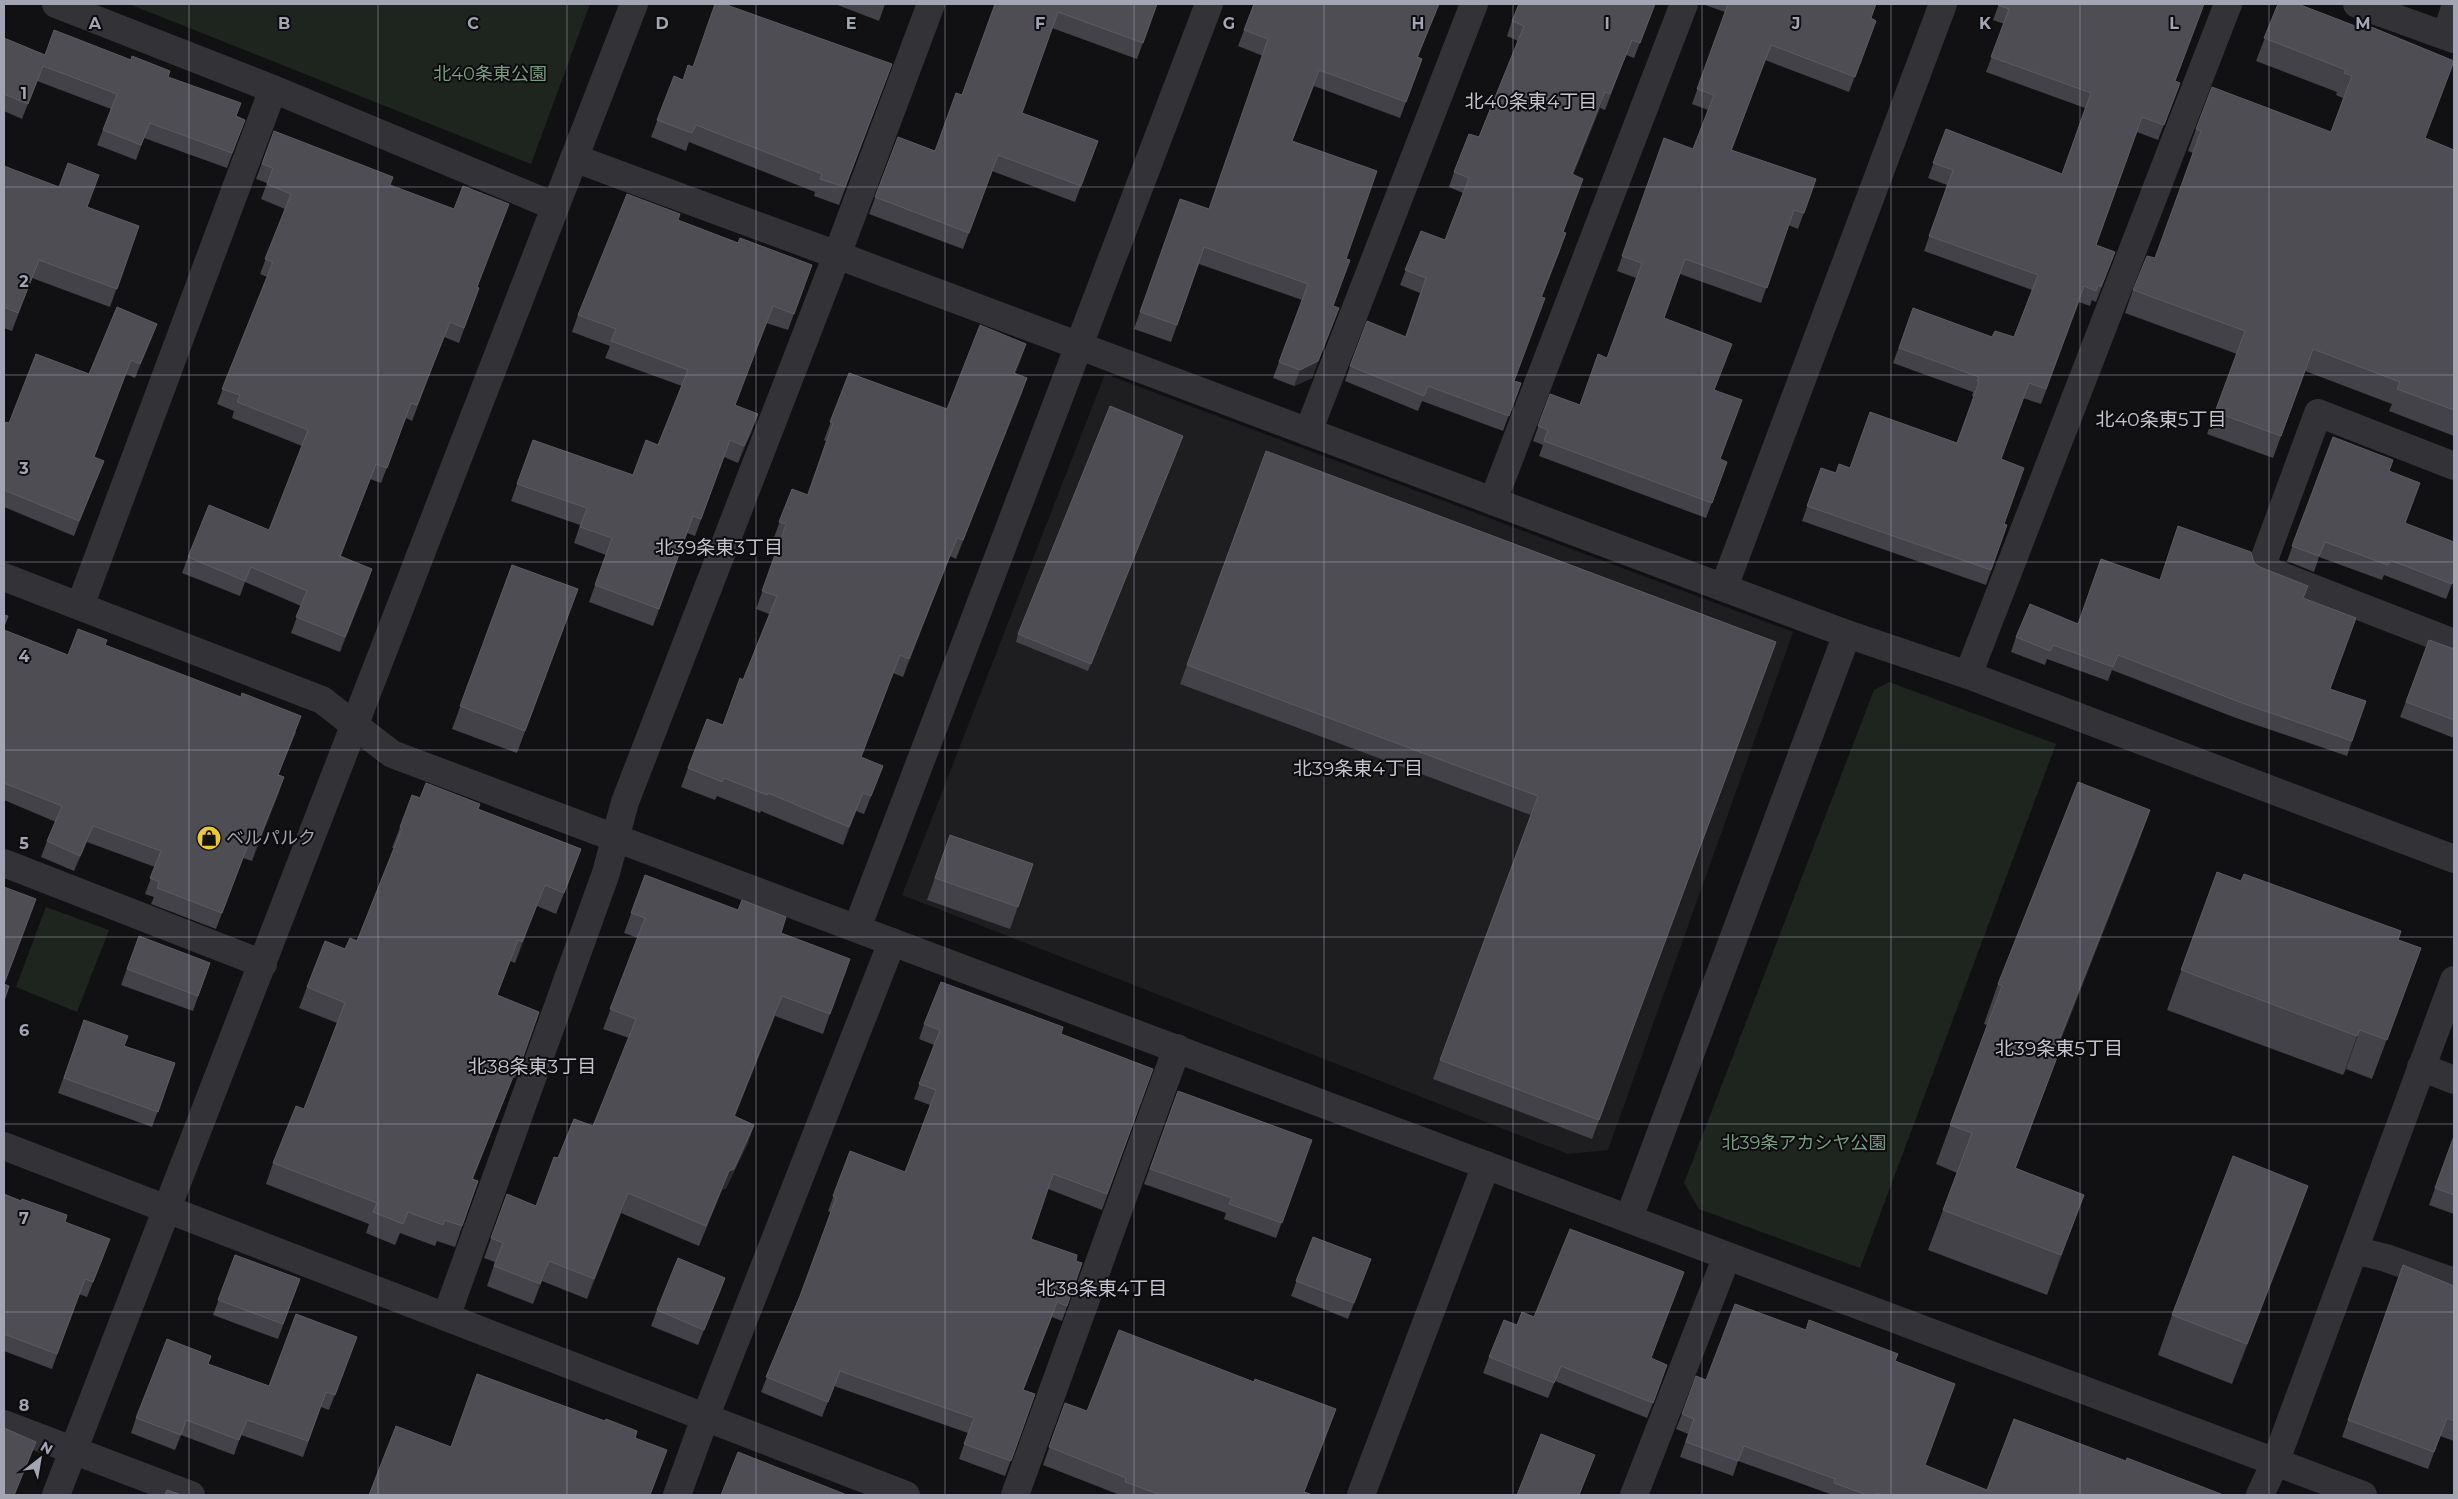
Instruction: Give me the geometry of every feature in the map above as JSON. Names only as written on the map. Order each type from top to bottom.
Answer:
[{"type":"street","points":[[56,4],[273,89],[554,206]]},
{"type":"street","points":[[56,1495],[377,670],[554,206],[634,4]]},
{"type":"street","points":[[446,1317],[606,873],[624,802],[837,255],[931,4]]},
{"type":"street","points":[[857,928],[1209,4]]},
{"type":"street","points":[[1308,432],[1474,4]]},
{"type":"street","points":[[1493,501],[1684,4]]},
{"type":"street","points":[[1724,587],[1943,4]]},
{"type":"street","points":[[1968,676],[2228,4]]},
{"type":"street","points":[[2357,4],[2448,37]]},
{"type":"street","points":[[80,606],[273,89]]},
{"type":"street","points":[[574,158],[1847,634],[1968,676],[2454,859]]},
{"type":"street","points":[[2454,466],[2318,412],[2261,568],[2454,643]]},
{"type":"street","points":[[4,577],[322,700],[392,754],[2363,1495]]},
{"type":"street","points":[[1629,1218],[1847,634]]},
{"type":"street","points":[[4,863],[262,964]]},
{"type":"street","points":[[678,1495],[705,1418],[892,942]]},
{"type":"street","points":[[2260,1495],[2275,1463],[2454,980]]},
{"type":"street","points":[[1015,1495],[1177,1048]]},
{"type":"street","points":[[2421,1067],[2454,1080]]},
{"type":"street","points":[[4,1146],[906,1495]]},
{"type":"street","points":[[1361,1495],[1486,1165]]},
{"type":"street","points":[[2354,1250],[2386,1258],[2454,1282]]},
{"type":"street","points":[[1634,1495],[1726,1256]]},
{"type":"street","points":[[4,1424],[191,1495]]},
{"type":"lane","points":[[2448,37],[2452,4]]},
{"type":"shaded area","points":[[1105,374],[1793,632],[1608,1150],[1568,1154],[902,895]]},
{"type":"green space","name":"北40条東公園","points":[[129,4],[590,4],[531,164]]},
{"type":"green space","name":"北39条アカシヤ公園","points":[[1889,682],[2056,744],[1860,1268],[1699,1209],[1684,1183],[1874,690]]},
{"type":"green space","points":[[46,907],[109,930],[77,1012],[16,987]]},
{"type":"building","points":[[715,4],[724,4],[892,64],[845,187],[820,179],[822,174],[696,125],[692,133],[657,120],[674,76],[683,80],[688,65],[693,67]]},
{"type":"building","points":[[995,4],[1157,4],[1143,43],[1058,12],[1022,113],[1098,141],[1081,186],[998,155],[969,233],[875,197],[898,137],[935,151],[956,93],[962,95]]},
{"type":"building","points":[[1254,4],[1439,4],[1417,57],[1422,59],[1406,102],[1319,70],[1292,141],[1377,171],[1346,259],[1350,260],[1333,306],[1339,308],[1318,361],[1300,370],[1279,362],[1308,284],[1204,247],[1177,325],[1140,312],[1180,199],[1209,209],[1268,39],[1244,30]]},
{"type":"building","points":[[1519,4],[1655,4],[1640,43],[1632,40],[1610,94],[1605,92],[1572,174],[1583,179],[1563,232],[1566,233],[1541,297],[1545,298],[1514,381],[1521,383],[1509,416],[1428,386],[1424,396],[1350,366],[1367,321],[1406,337],[1426,278],[1405,270],[1421,231],[1445,240],[1469,178],[1454,172],[1469,134],[1479,137],[1524,26],[1512,21]]},
{"type":"building","points":[[1728,4],[1876,4],[1871,18],[1876,21],[1855,77],[1771,45],[1731,150],[1816,179],[1804,213],[1794,210],[1767,288],[1685,259],[1664,318],[1732,344],[1714,390],[1742,400],[1720,459],[1727,462],[1712,503],[1544,441],[1548,430],[1538,426],[1550,394],[1580,405],[1598,354],[1607,358],[1642,263],[1622,256],[1664,138],[1693,149],[1714,95],[1697,89]]},
{"type":"building","points":[[1999,4],[2204,4],[2175,81],[2180,83],[2164,125],[2142,117],[2096,245],[2115,252],[2101,287],[2098,285],[2096,291],[2084,286],[2046,389],[2029,383],[2001,459],[2024,468],[2004,524],[2007,525],[1991,570],[1807,506],[1821,468],[1836,473],[1839,464],[1850,468],[1870,412],[1957,443],[1979,382],[1977,381],[1979,377],[1899,348],[1913,308],[1992,337],[1995,331],[2014,337],[2038,275],[1929,236],[1953,170],[1933,163],[1946,129],[2062,174],[2091,93],[1991,57],[2009,9]]},
{"type":"building","points":[[2278,4],[2298,4],[2363,29],[2364,24],[2454,61],[2425,138],[2454,150],[2454,410],[2397,389],[2400,382],[2313,349],[2281,436],[2215,412],[2245,331],[2133,290],[2147,256],[2155,258],[2201,131],[2196,129],[2212,87],[2331,132],[2352,76],[2344,73],[2346,70],[2264,38]]},
{"type":"building","points":[[54,30],[131,60],[132,56],[170,71],[168,77],[241,103],[236,116],[245,120],[232,153],[150,123],[141,145],[103,130],[117,94],[43,66],[28,104],[4,94],[4,38],[45,55]]},
{"type":"building","points":[[274,131],[393,177],[390,185],[454,209],[463,186],[509,204],[477,287],[479,288],[464,328],[450,322],[417,405],[411,403],[387,468],[376,464],[340,556],[372,569],[345,637],[296,617],[307,591],[251,567],[245,581],[188,557],[209,505],[269,530],[308,430],[237,402],[240,395],[222,389],[273,262],[265,259],[291,194],[267,184],[273,168],[262,164]]},
{"type":"building","points":[[68,163],[99,175],[87,207],[139,226],[117,289],[39,260],[18,313],[4,307],[4,166],[59,187]]},
{"type":"building","points":[[627,194],[680,214],[678,220],[738,243],[740,238],[812,265],[794,314],[773,306],[735,405],[758,414],[744,446],[730,440],[701,519],[693,516],[659,609],[595,585],[612,538],[580,527],[587,508],[517,484],[533,440],[633,475],[646,440],[658,445],[688,370],[611,341],[616,329],[578,315]]},
{"type":"building","points":[[117,307],[157,324],[140,364],[131,360],[94,457],[104,461],[79,521],[4,490],[4,424],[6,422],[9,423],[36,354],[89,374]]},
{"type":"building","points":[[980,325],[1026,344],[1014,373],[1027,378],[963,540],[957,538],[909,659],[900,655],[861,757],[883,766],[871,796],[863,793],[849,827],[768,793],[767,795],[724,778],[722,782],[688,768],[707,719],[723,725],[740,678],[743,680],[777,596],[762,591],[786,524],[779,522],[792,489],[808,495],[833,423],[830,422],[849,373],[947,409]]},
{"type":"building","points":[[1110,406],[1183,436],[1091,664],[1018,634]]},
{"type":"building","points":[[2333,437],[2393,460],[2389,471],[2420,483],[2405,523],[2454,542],[2454,578],[2452,584],[2390,560],[2388,565],[2325,542],[2319,556],[2292,546]]},
{"type":"building","points":[[1266,451],[1776,642],[1599,1120],[1440,1060],[1538,796],[1187,665]]},
{"type":"building","points":[[2178,526],[2251,552],[2254,563],[2260,567],[2308,586],[2303,598],[2356,618],[2330,689],[2366,701],[2352,741],[2242,703],[2118,655],[2113,667],[2053,645],[2050,651],[2016,637],[2030,604],[2078,624],[2101,559],[2160,580]]},
{"type":"building","points":[[512,565],[578,589],[525,731],[460,706]]},
{"type":"building","points":[[4,615],[8,616],[4,626]]},
{"type":"building","points":[[78,629],[107,640],[105,645],[241,697],[242,693],[301,716],[278,775],[284,777],[257,845],[249,842],[222,913],[157,888],[159,882],[150,878],[161,851],[93,826],[80,856],[47,841],[62,806],[4,783],[4,630],[68,655]]},
{"type":"building","points":[[2429,640],[2454,649],[2454,720],[2406,702]]},
{"type":"building","points":[[2078,782],[2150,810],[2055,1051],[2059,1052],[2015,1168],[2084,1195],[2061,1255],[1943,1210],[1972,1133],[1950,1125],[2002,986],[1998,984]]},
{"type":"building","points":[[426,783],[480,804],[478,809],[581,849],[564,893],[545,885],[522,942],[518,940],[497,995],[539,1012],[523,1057],[521,1057],[472,1179],[478,1181],[462,1226],[444,1220],[443,1225],[408,1212],[403,1224],[373,1212],[377,1203],[273,1163],[296,1106],[304,1109],[345,1003],[307,987],[325,941],[345,949],[350,938],[357,941],[402,828],[400,827],[412,795],[420,798]]},
{"type":"building","points":[[950,835],[1033,864],[1018,907],[935,878]]},
{"type":"building","points":[[2217,872],[2241,881],[2244,874],[2401,931],[2398,940],[2421,948],[2387,1040],[2360,1030],[2357,1036],[2181,970]]},
{"type":"building","points":[[645,875],[738,910],[742,900],[786,917],[781,933],[850,959],[830,1014],[782,996],[734,1116],[754,1125],[734,1169],[729,1171],[706,1226],[628,1193],[594,1279],[549,1261],[540,1284],[494,1266],[503,1243],[491,1238],[507,1194],[536,1206],[554,1157],[558,1158],[574,1119],[593,1126],[636,1019],[610,1009],[645,918],[631,913]]},
{"type":"building","points":[[4,887],[36,899],[4,984]]},
{"type":"building","points":[[139,936],[210,963],[198,996],[127,969]]},
{"type":"building","points":[[941,982],[1063,1027],[1061,1034],[1153,1069],[1107,1194],[1053,1174],[1031,1239],[1077,1255],[1076,1261],[1082,1263],[1067,1306],[1057,1302],[1023,1390],[1035,1394],[1011,1461],[964,1444],[974,1418],[840,1371],[828,1402],[766,1377],[800,1296],[836,1198],[833,1196],[850,1151],[905,1172],[936,1090],[919,1084],[940,1030],[924,1024]]},
{"type":"building","points":[[4,984],[9,986],[4,1001]]},
{"type":"building","points":[[84,1020],[128,1036],[124,1046],[175,1063],[158,1112],[64,1078]]},
{"type":"building","points":[[1178,1091],[1312,1140],[1282,1223],[1229,1204],[1232,1198],[1150,1169]]},
{"type":"building","points":[[2454,1136],[2454,1195],[2435,1188]]},
{"type":"building","points":[[2233,1156],[2308,1186],[2247,1344],[2172,1315]]},
{"type":"building","points":[[4,1194],[67,1215],[65,1222],[110,1239],[93,1282],[85,1279],[57,1354],[4,1334]]},
{"type":"building","points":[[1570,1229],[1684,1272],[1651,1358],[1667,1365],[1653,1403],[1561,1366],[1554,1383],[1489,1357],[1504,1320],[1517,1325],[1522,1312],[1534,1317]]},
{"type":"building","points":[[1313,1237],[1371,1259],[1354,1303],[1296,1281]]},
{"type":"building","points":[[235,1255],[300,1279],[283,1324],[218,1300]]},
{"type":"building","points":[[678,1258],[725,1278],[704,1330],[657,1310]]},
{"type":"building","points":[[2403,1265],[2454,1286],[2454,1421],[2447,1418],[2434,1452],[2348,1420]]},
{"type":"building","points":[[1735,1304],[1806,1330],[1809,1320],[1898,1354],[1895,1361],[1955,1384],[1925,1465],[1987,1490],[2014,1419],[2126,1461],[2127,1458],[2221,1495],[1882,1495],[1876,1493],[1876,1495],[1867,1495],[1834,1483],[1835,1479],[1744,1446],[1738,1461],[1686,1442],[1694,1419],[1682,1414],[1696,1376],[1706,1380]]},
{"type":"building","points":[[296,1314],[357,1337],[335,1395],[326,1392],[308,1441],[247,1420],[239,1440],[186,1420],[181,1435],[136,1418],[167,1339],[211,1356],[208,1364],[269,1386]]},
{"type":"building","points":[[1119,1330],[1254,1382],[1255,1379],[1336,1409],[1304,1492],[1313,1495],[1161,1495],[1125,1482],[1126,1478],[1049,1447],[1065,1403],[1087,1411]]},
{"type":"building","points":[[477,1374],[637,1431],[635,1438],[667,1450],[650,1495],[369,1495],[396,1426],[451,1447]]},
{"type":"building","points":[[4,1428],[36,1442],[14,1495],[4,1495]]},
{"type":"building","points":[[1541,1434],[1595,1455],[1579,1495],[1517,1495]]},
{"type":"building","points":[[738,1452],[847,1495],[721,1495]]},
{"type":"building","points":[[167,1490],[182,1495],[165,1495]]},
{"type":"place","name":"ベルパルク","points":[[209,838]]},
{"type":"district","name":"北40条東4丁目","points":[[1531,101]]},
{"type":"district","name":"北40条東5丁目","points":[[2161,419]]},
{"type":"district","name":"北39条東3丁目","points":[[719,547]]},
{"type":"district","name":"北39条東4丁目","points":[[1358,768]]},
{"type":"district","name":"北39条東5丁目","points":[[2059,1048]]},
{"type":"district","name":"北38条東3丁目","points":[[532,1066]]},
{"type":"district","name":"北38条東4丁目","points":[[1102,1288]]}]
